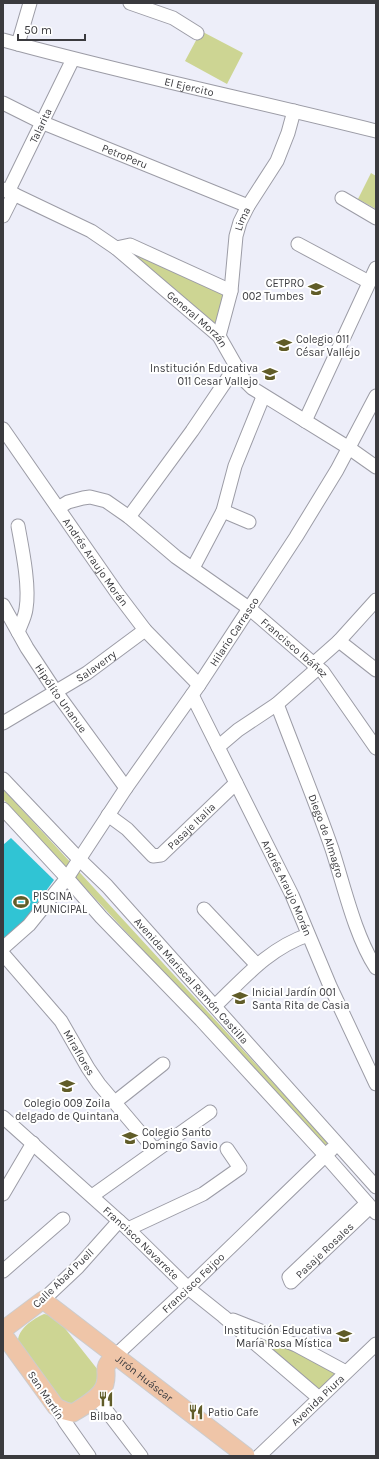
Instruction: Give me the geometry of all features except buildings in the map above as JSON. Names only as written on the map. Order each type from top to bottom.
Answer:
[{"type":"main road","name":"Calle Abad Puell","points":[[3,1330],[43,1300]]},
{"type":"main road","name":"Jirón Huáscar","points":[[43,1300],[246,1456]]},
{"type":"main road","name":"San Martín","points":[[3,1334],[56,1407]]},
{"type":"main road","name":"Francisco Feijoo","points":[[56,1407],[73,1413],[96,1397],[106,1384],[105,1368],[107,1363],[115,1356]]},
{"type":"street","points":[[18,44],[30,3]]},
{"type":"street","points":[[130,3],[174,18],[197,33]]},
{"type":"street","name":"El Ejercito","points":[[3,40],[73,60],[376,131]]},
{"type":"street","name":"Talarita","points":[[3,216],[8,192],[73,60]]},
{"type":"street","name":"PetroPeru","points":[[3,103],[42,122],[248,206]]},
{"type":"street","name":"Lima","points":[[218,336],[231,291],[236,236],[240,222],[248,206],[277,161],[294,111]]},
{"type":"street","name":"General Morzán","points":[[8,192],[91,231],[116,248],[218,336],[244,380],[252,388],[263,397],[349,448],[376,468]]},
{"type":"street","points":[[342,198],[376,218]]},
{"type":"street","points":[[298,244],[369,282]]},
{"type":"street","points":[[116,248],[130,245],[231,291]]},
{"type":"street","points":[[305,421],[376,268]]},
{"type":"street","points":[[129,517],[192,431],[236,366]]},
{"type":"street","name":"Hilario Carrasco","points":[[3,948],[29,925],[67,878],[126,788],[196,690],[296,537],[349,448],[376,396]]},
{"type":"street","points":[[193,568],[223,511],[235,466],[263,397]]},
{"type":"street","name":"Andrés Araujo Morán","points":[[3,430],[117,593],[145,630],[196,690],[218,747],[292,895],[330,986],[376,1084]]},
{"type":"street","name":"Francisco Ibáñez","points":[[58,508],[68,502],[90,497],[106,501],[129,517],[176,557],[250,609],[323,672],[376,748]]},
{"type":"street","points":[[223,511],[249,522]]},
{"type":"street","points":[[18,526],[27,596],[24,618],[18,632]]},
{"type":"street","points":[[218,747],[238,730],[277,704],[339,641],[376,600]]},
{"type":"street","name":"Hipólito Unanue","points":[[3,605],[27,648],[56,692],[126,788]]},
{"type":"street","name":"Salaverry","points":[[3,724],[87,673],[145,630]]},
{"type":"street","points":[[339,641],[376,670]]},
{"type":"street","name":"Diego de Almagro","points":[[277,704],[331,848],[365,946],[376,968]]},
{"type":"street","name":"Avenida Mariscal Ramón Castilla","points":[[3,779],[79,859],[107,886],[376,1187]]},
{"type":"street","name":"Pasaje Italia","points":[[108,815],[127,829],[153,856],[161,855],[236,783]]},
{"type":"street","name":"Avenida Mariscal Ramón Castilla","points":[[3,809],[101,917],[201,1020],[325,1155],[371,1208]]},
{"type":"street","points":[[204,909],[257,965]]},
{"type":"street","points":[[215,1006],[257,965],[281,947],[308,935]]},
{"type":"street","name":"Miraflores","points":[[3,954],[60,1021],[99,1084],[155,1150]]},
{"type":"street","points":[[115,1102],[163,1064]]},
{"type":"street","points":[[92,1196],[210,1112]]},
{"type":"street","name":"Francisco Navarrete","points":[[4,1120],[33,1143],[92,1196],[188,1288],[319,1398]]},
{"type":"street","points":[[3,1194],[33,1143]]},
{"type":"street","name":"Francisco Feijoo","points":[[115,1356],[188,1288],[337,1144]]},
{"type":"street","points":[[123,1225],[203,1194],[240,1168],[226,1148]]},
{"type":"street","name":"Pasaje Rosales","points":[[371,1208],[291,1282],[289,1277],[371,1208]]},
{"type":"street","points":[[3,1271],[63,1219]]},
{"type":"street","name":"Calle Abad Puell","points":[[43,1300],[123,1225]]},
{"type":"street","points":[[223,1316],[296,1345],[346,1372]]},
{"type":"street","name":"Avenida Piura","points":[[258,1456],[376,1344]]},
{"type":"street","points":[[96,1397],[141,1456]]},
{"type":"street","name":"San Martín","points":[[56,1407],[64,1422],[89,1456]]},
{"type":"green space","points":[[201,31],[243,53],[227,84],[185,61]]},
{"type":"green space","points":[[371,173],[376,176],[376,209],[358,199]]},
{"type":"green space","points":[[129,249],[226,291],[217,324],[215,324],[130,254]]},
{"type":"green space","points":[[3,789],[333,1148],[329,1151],[3,799]]},
{"type":"green space","points":[[44,1314],[56,1317],[98,1370],[100,1383],[74,1408],[64,1405],[18,1343],[20,1333],[26,1325]]},
{"type":"green space","points":[[258,1331],[338,1371],[337,1375],[317,1392],[255,1335]]},
{"type":"water","name":"PISCINA MUNICIPAL","points":[[11,838],[54,880],[22,924],[3,941],[3,845]]},
{"type":"place","name":"CETPRO 002 Tumbes","points":[[316,289]]},
{"type":"place","name":"Colegio 011 César Vallejo","points":[[284,345]]},
{"type":"place","name":"Institución Educativa 011 Cesar Vallejo","points":[[270,374]]},
{"type":"place","name":"PISCINA MUNICIPAL","points":[[21,902]]},
{"type":"place","name":"Inicial Jardín 001 Santa Rita de Casia","points":[[240,998]]},
{"type":"place","name":"Colegio 009 Zoila delgado de Quintana","points":[[67,1086]]},
{"type":"place","name":"Colegio Santo Domingo Savio","points":[[130,1138]]},
{"type":"place","name":"Institución Educativa María Rosa Mística","points":[[344,1336]]},
{"type":"place","name":"Bilbao","points":[[106,1399]]},
{"type":"place","name":"Patio Cafe","points":[[196,1412]]}]
